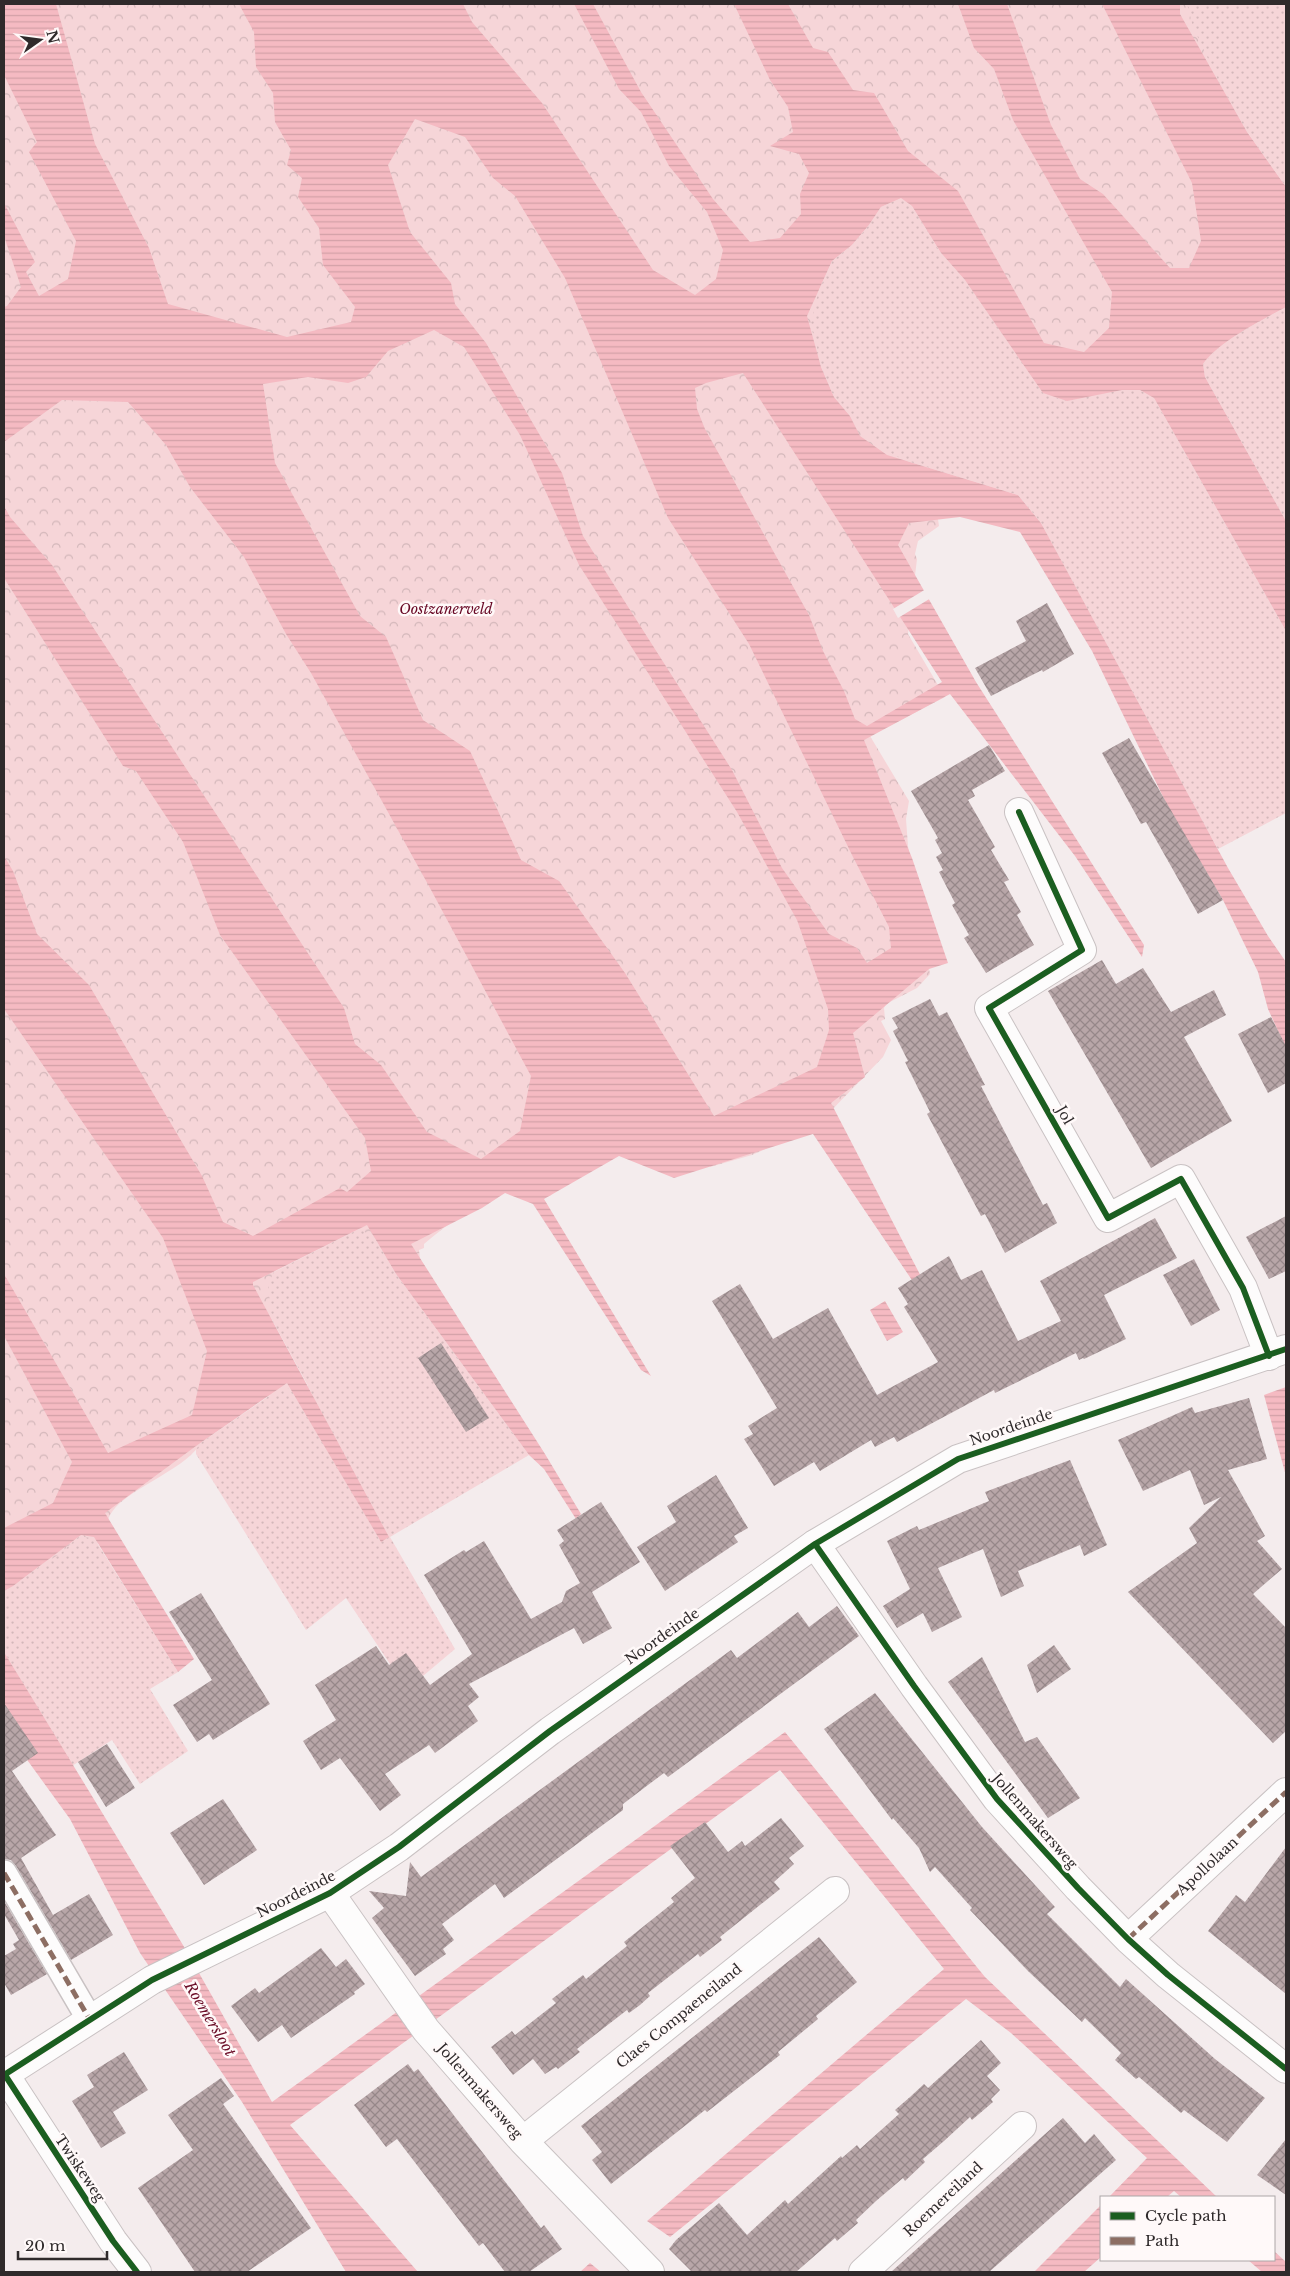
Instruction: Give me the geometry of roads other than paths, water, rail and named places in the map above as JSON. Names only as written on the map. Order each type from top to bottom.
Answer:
[{"type":"street","name":"Jol","points":[[1019,812],[1082,950],[989,1008],[1108,1218],[1181,1179],[1278,1352]]},
{"type":"street","name":"Noordeinde","points":[[4,2075],[152,1980],[195,1957],[330,1893],[399,1848],[550,1731],[815,1544],[958,1459],[1171,1386],[1278,1352]]},
{"type":"street","name":"Jollenmakersweg","points":[[815,1544],[914,1686],[997,1800],[1128,1939],[1168,1975],[1286,2069]]},
{"type":"street","name":"Apollolaan","points":[[1128,1939],[1286,1792]]},
{"type":"street","points":[[4,1873],[90,2020]]},
{"type":"street","name":"Claes Compaeneiland","points":[[523,2141],[835,1891]]},
{"type":"street","name":"Jollenmakersweg","points":[[330,1893],[426,2030],[523,2141],[650,2272]]},
{"type":"street","name":"Twiskeweg","points":[[4,2075],[113,2241],[138,2272]]},
{"type":"street","name":"Roemereiland","points":[[863,2272],[1022,2126]]},
{"type":"water","points":[[4,4],[56,4],[95,144],[149,248],[168,304],[287,337],[351,322],[355,307],[323,265],[319,228],[298,197],[302,178],[287,165],[291,150],[275,122],[273,93],[256,67],[254,32],[239,4],[463,4],[472,22],[542,103],[653,270],[695,295],[716,279],[723,250],[707,212],[669,166],[641,112],[619,89],[574,4],[593,4],[641,92],[713,199],[750,242],[780,238],[801,214],[800,194],[809,173],[799,154],[770,146],[793,132],[788,107],[770,80],[734,4],[788,4],[813,48],[828,52],[853,90],[874,93],[908,151],[958,191],[1044,343],[1084,352],[1109,328],[1112,292],[1013,120],[994,69],[974,48],[958,4],[1007,4],[1051,125],[1080,179],[1103,194],[1170,268],[1189,268],[1201,241],[1192,183],[1102,4],[1180,4],[1180,14],[1247,132],[1286,187],[1286,307],[1230,340],[1203,364],[1205,377],[1286,521],[1286,631],[1154,398],[1140,390],[1122,390],[1067,401],[1043,393],[965,280],[941,253],[912,206],[901,198],[881,207],[852,245],[832,261],[807,316],[821,367],[834,397],[850,416],[860,436],[887,455],[1018,495],[1041,523],[1228,868],[1268,936],[1286,962],[1286,1048],[1268,1009],[1258,972],[1223,900],[1169,809],[1092,651],[1020,532],[960,517],[909,523],[898,545],[976,682],[1144,945],[1142,957],[1075,856],[950,694],[864,740],[912,858],[948,963],[929,969],[853,1033],[865,1077],[831,1103],[927,1288],[920,1292],[813,1134],[674,1178],[619,1156],[544,1199],[651,1376],[641,1370],[533,1204],[505,1193],[482,1208],[411,1244],[545,1454],[581,1514],[576,1519],[544,1469],[529,1455],[396,1274],[367,1225],[253,1282],[253,1285],[389,1537],[381,1542],[287,1383],[196,1446],[105,1513],[194,1659],[178,1672],[94,1537],[81,1535],[4,1591],[4,1528],[53,1503],[72,1462],[4,1336],[4,1274],[108,1453],[192,1415],[207,1351],[163,1238],[4,1009],[4,856],[13,871],[37,934],[89,985],[202,1176],[223,1222],[253,1236],[340,1188],[347,1192],[371,1171],[365,1138],[220,935],[183,842],[136,771],[123,766],[4,578],[4,506],[10,517],[52,565],[344,1008],[355,1044],[381,1065],[427,1132],[481,1159],[520,1131],[531,1076],[430,888],[311,673],[286,634],[244,557],[190,487],[166,445],[128,402],[62,400],[4,442],[4,307],[7,306],[21,287],[4,236],[4,203],[35,262],[26,272],[39,296],[68,279],[76,241],[29,152],[37,142],[4,75]],"holes":[[[415,119],[465,137],[493,178],[515,196],[565,278],[668,518],[749,644],[889,927],[891,948],[867,963],[857,948],[829,934],[782,868],[732,770],[583,536],[562,473],[486,343],[455,304],[451,283],[410,232],[388,165]],[[434,330],[464,347],[520,435],[579,565],[737,812],[797,920],[828,1009],[829,1030],[817,1067],[714,1116],[625,973],[559,881],[521,860],[470,751],[423,720],[386,637],[360,616],[275,463],[263,384],[308,377],[348,383],[366,377],[388,351]],[[743,373],[942,682],[867,726],[855,719],[844,691],[823,651],[809,615],[705,429],[697,409],[695,388]]]},
{"type":"water","points":[[885,1301],[903,1332],[887,1341],[870,1310]]},
{"type":"water","points":[[1286,1387],[1286,1476],[1264,1395]]},
{"type":"water","name":"Roemersloot","points":[[4,1652],[186,1950],[272,2102],[785,1732],[985,1977],[1216,2196],[1180,2196],[1174,2191],[1168,2196],[1110,2196],[1147,2158],[1011,2033],[966,1999],[670,2237],[647,2221],[944,1969],[780,1770],[290,2125],[418,2272],[346,2272],[242,2102],[140,1953],[70,1819],[4,1728]]},
{"type":"water","points":[[1100,2206],[1100,2258],[1084,2272],[1034,2272]]},
{"type":"water","points":[[1275,2252],[1286,2262],[1286,2272],[1262,2272],[1249,2261],[1275,2261]]},
{"type":"water","points":[[590,2263],[601,2272],[580,2272]]},
{"type":"park label","name":"Oostzanerveld","points":[[446,609]]}]
